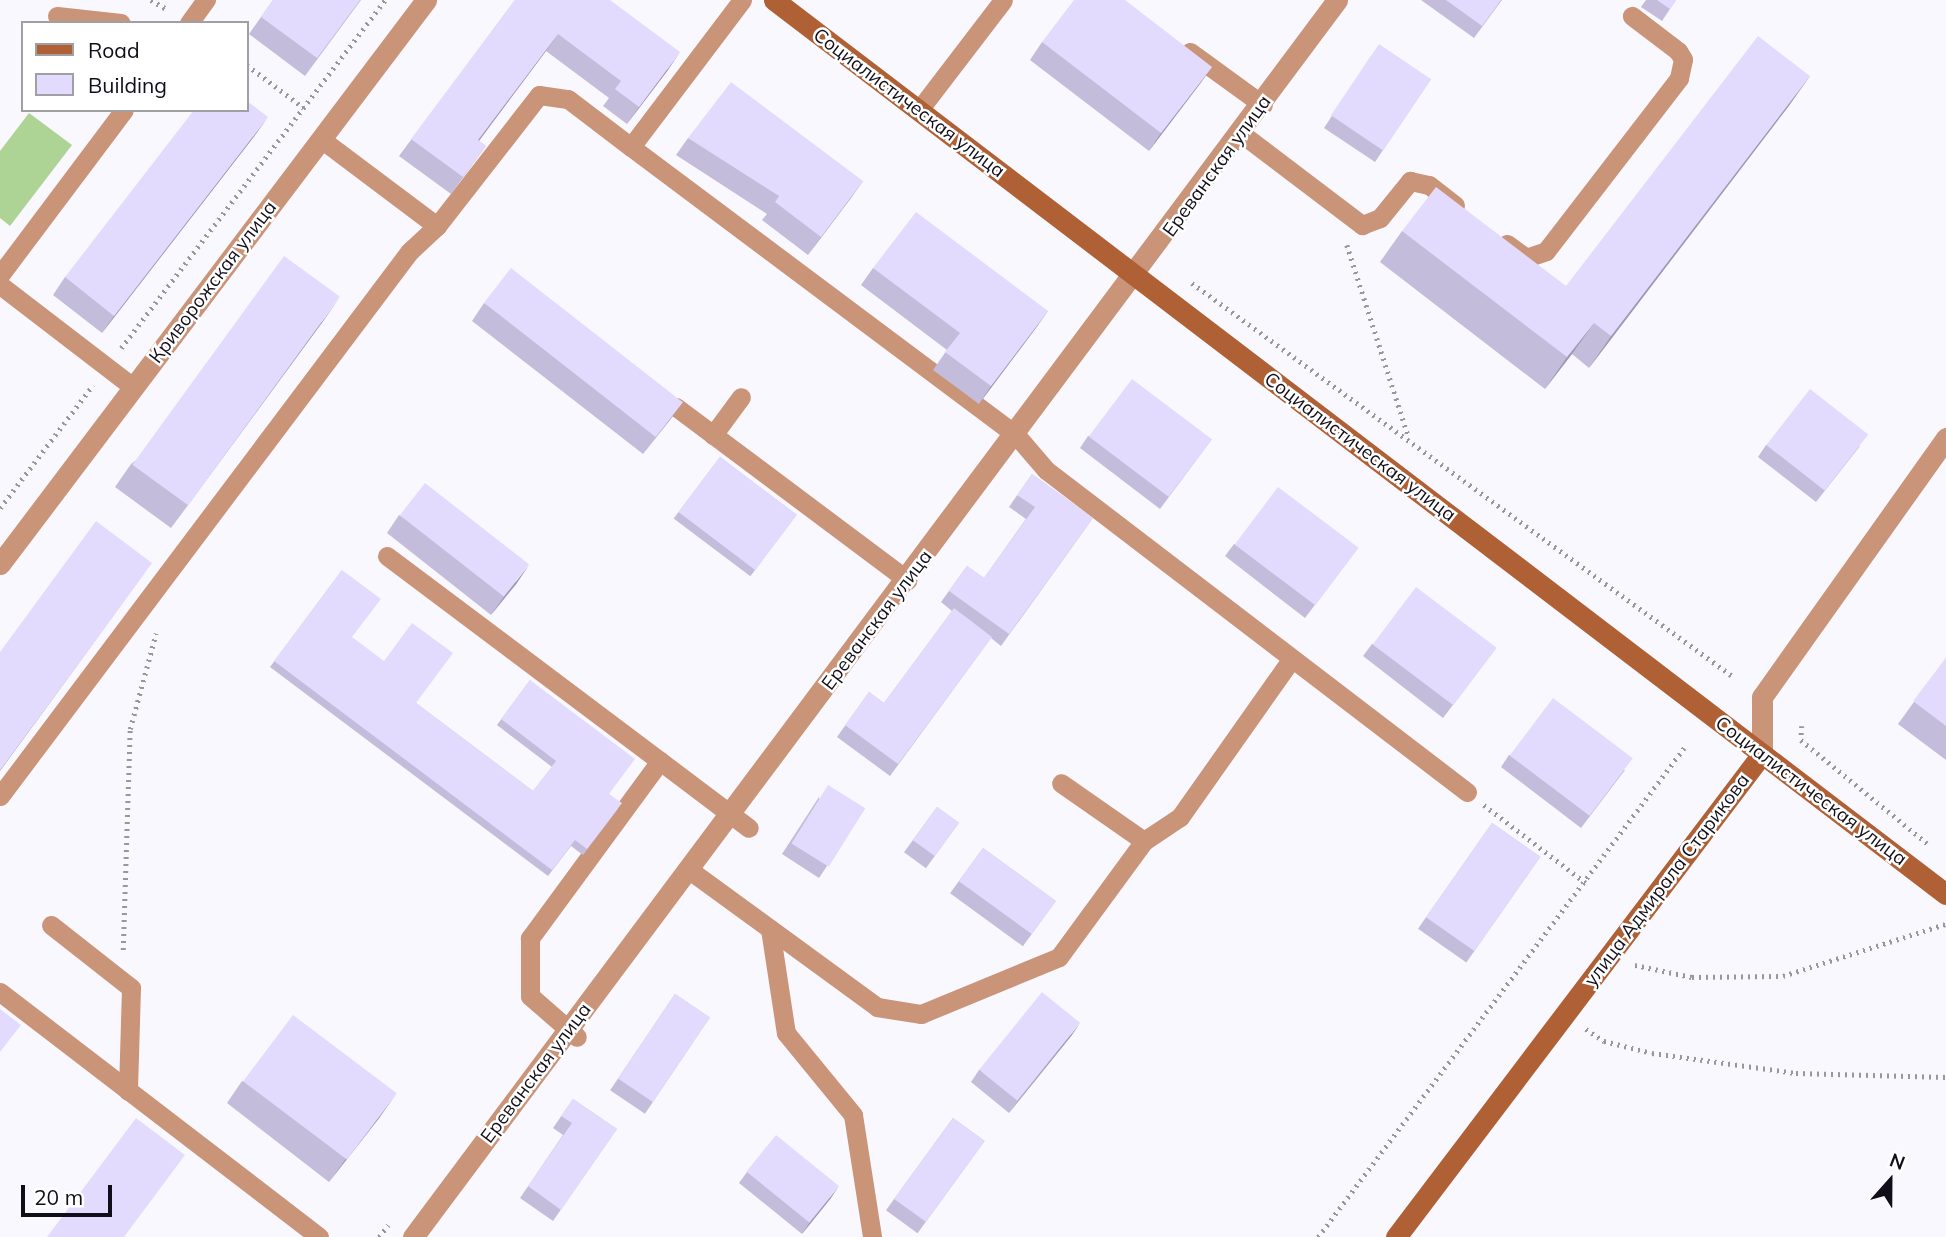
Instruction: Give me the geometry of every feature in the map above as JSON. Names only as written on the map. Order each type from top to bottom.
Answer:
[{"type":"street","name":"Криворожская улица","points":[[0,564],[426,0]]},
{"type":"street","name":"Социалистическая улица","points":[[774,0],[1946,894]]},
{"type":"street","name":"Ереванская улица","points":[[413,1237],[573,1033],[688,869],[1242,134],[1328,3]]},
{"type":"street","name":"улица Адмирала Старикова","points":[[1396,1237],[1762,754],[1762,696],[1946,438]]},
{"type":"lane","points":[[190,21],[206,0]]},
{"type":"lane","points":[[631,147],[742,0]]},
{"type":"lane","points":[[919,110],[1003,0]]},
{"type":"lane","points":[[57,16],[103,21]]},
{"type":"lane","points":[[1242,134],[1362,225],[1380,218],[1410,181],[1419,180],[1526,258],[1545,251],[1679,78],[1683,59],[1678,51],[1632,16]]},
{"type":"lane","points":[[1173,40],[1263,105]]},
{"type":"lane","points":[[0,796],[409,252],[438,226],[539,95],[568,99],[1016,435],[1046,470],[1467,792]]},
{"type":"lane","points":[[0,275],[122,112]]},
{"type":"lane","points":[[325,133],[438,226]]},
{"type":"lane","points":[[0,285],[133,387]]},
{"type":"lane","points":[[713,435],[741,397]]},
{"type":"lane","points":[[676,407],[907,580]]},
{"type":"lane","points":[[387,556],[749,828]]},
{"type":"lane","points":[[688,869],[877,1007],[920,1014],[1059,957],[1144,841],[1180,817],[1292,658]]},
{"type":"lane","points":[[573,1033],[530,996],[530,938],[660,761]]},
{"type":"lane","points":[[1061,783],[1144,841]]},
{"type":"lane","points":[[51,925],[122,979],[135,1001],[128,1091]]},
{"type":"lane","points":[[770,929],[786,1033],[853,1115],[872,1237]]},
{"type":"lane","points":[[0,992],[318,1237]]},
{"type":"path","points":[[0,508],[385,0]]},
{"type":"path","points":[[248,66],[304,108],[325,133]]},
{"type":"path","points":[[1362,225],[1344,249],[1408,435]]},
{"type":"path","points":[[1181,275],[1408,435],[1735,678]]},
{"type":"path","points":[[122,979],[130,729],[158,627]]},
{"type":"path","points":[[1802,726],[1801,740],[1936,850]]},
{"type":"path","points":[[1318,1237],[1586,883],[1684,748]]},
{"type":"path","points":[[1467,792],[1586,883]]},
{"type":"path","points":[[1612,952],[1640,968],[1692,977],[1783,976],[1946,924]]},
{"type":"path","points":[[1564,1015],[1604,1041],[1652,1054],[1796,1073],[1946,1077]]},
{"type":"green space","points":[[29,113],[72,145],[10,226],[0,218],[0,151]]},
{"type":"building","points":[[273,0],[360,0],[317,58],[261,17]]},
{"type":"building","points":[[515,0],[610,0],[680,52],[639,107],[615,89],[621,81],[558,34],[478,140],[486,146],[463,177],[411,139]]},
{"type":"building","points":[[1074,0],[1125,0],[1212,67],[1161,133],[1042,42]]},
{"type":"building","points":[[1446,0],[1501,0],[1482,26]]},
{"type":"building","points":[[1657,0],[1676,0],[1670,9]]},
{"type":"building","points":[[1758,36],[1810,76],[1611,336],[1594,323],[1567,357],[1402,231],[1436,187],[1566,286]]},
{"type":"building","points":[[1379,44],[1431,79],[1383,151],[1331,115]]},
{"type":"building","points":[[731,82],[863,181],[821,237],[775,202],[779,196],[688,138]]},
{"type":"building","points":[[248,102],[268,117],[114,316],[65,277],[192,112],[248,112]]},
{"type":"building","points":[[916,212],[1048,311],[991,386],[945,352],[960,333],[873,268]]},
{"type":"building","points":[[284,256],[340,297],[188,505],[132,465]]},
{"type":"building","points":[[511,268],[683,402],[656,437],[484,303]]},
{"type":"building","points":[[1132,379],[1212,439],[1169,497],[1089,437]]},
{"type":"building","points":[[1810,389],[1868,435],[1825,491],[1766,445]]},
{"type":"building","points":[[720,457],[797,515],[755,570],[678,512]]},
{"type":"building","points":[[1032,474],[1093,518],[1009,634],[949,591],[967,566],[984,578],[1035,507],[1017,495]]},
{"type":"building","points":[[425,483],[529,564],[504,597],[400,515]]},
{"type":"building","points":[[1278,487],[1359,548],[1315,605],[1235,545]]},
{"type":"building","points":[[96,521],[152,563],[0,770],[0,652]]},
{"type":"building","points":[[342,570],[381,599],[352,637],[384,661],[412,623],[453,653],[416,703],[533,791],[556,761],[501,719],[530,680],[635,759],[609,794],[622,803],[587,849],[575,840],[552,870],[274,661]]},
{"type":"building","points":[[1416,587],[1497,648],[1453,705],[1373,645]]},
{"type":"building","points":[[954,608],[992,637],[898,764],[845,725],[869,692],[884,703]]},
{"type":"building","points":[[1946,658],[1946,726],[1913,701]]},
{"type":"building","points":[[1553,698],[1633,758],[1590,816],[1510,756]]},
{"type":"building","points":[[828,785],[865,808],[829,867],[791,844]]},
{"type":"building","points":[[937,807],[959,823],[935,856],[913,840]]},
{"type":"building","points":[[1492,823],[1540,857],[1474,951],[1426,917]]},
{"type":"building","points":[[983,848],[1056,901],[1032,934],[959,881]]},
{"type":"building","points":[[1042,992],[1080,1023],[1017,1101],[979,1070]]},
{"type":"building","points":[[675,994],[710,1017],[653,1102],[618,1079]]},
{"type":"building","points":[[0,1009],[21,1025],[0,1052]]},
{"type":"building","points":[[293,1015],[397,1093],[347,1160],[243,1081]]},
{"type":"building","points":[[573,1099],[617,1129],[561,1210],[528,1186],[572,1123],[561,1116]]},
{"type":"building","points":[[136,1118],[185,1155],[124,1237],[47,1237]]},
{"type":"building","points":[[953,1118],[985,1141],[926,1222],[894,1199]]},
{"type":"building","points":[[776,1135],[839,1186],[809,1223],[746,1172]]}]
